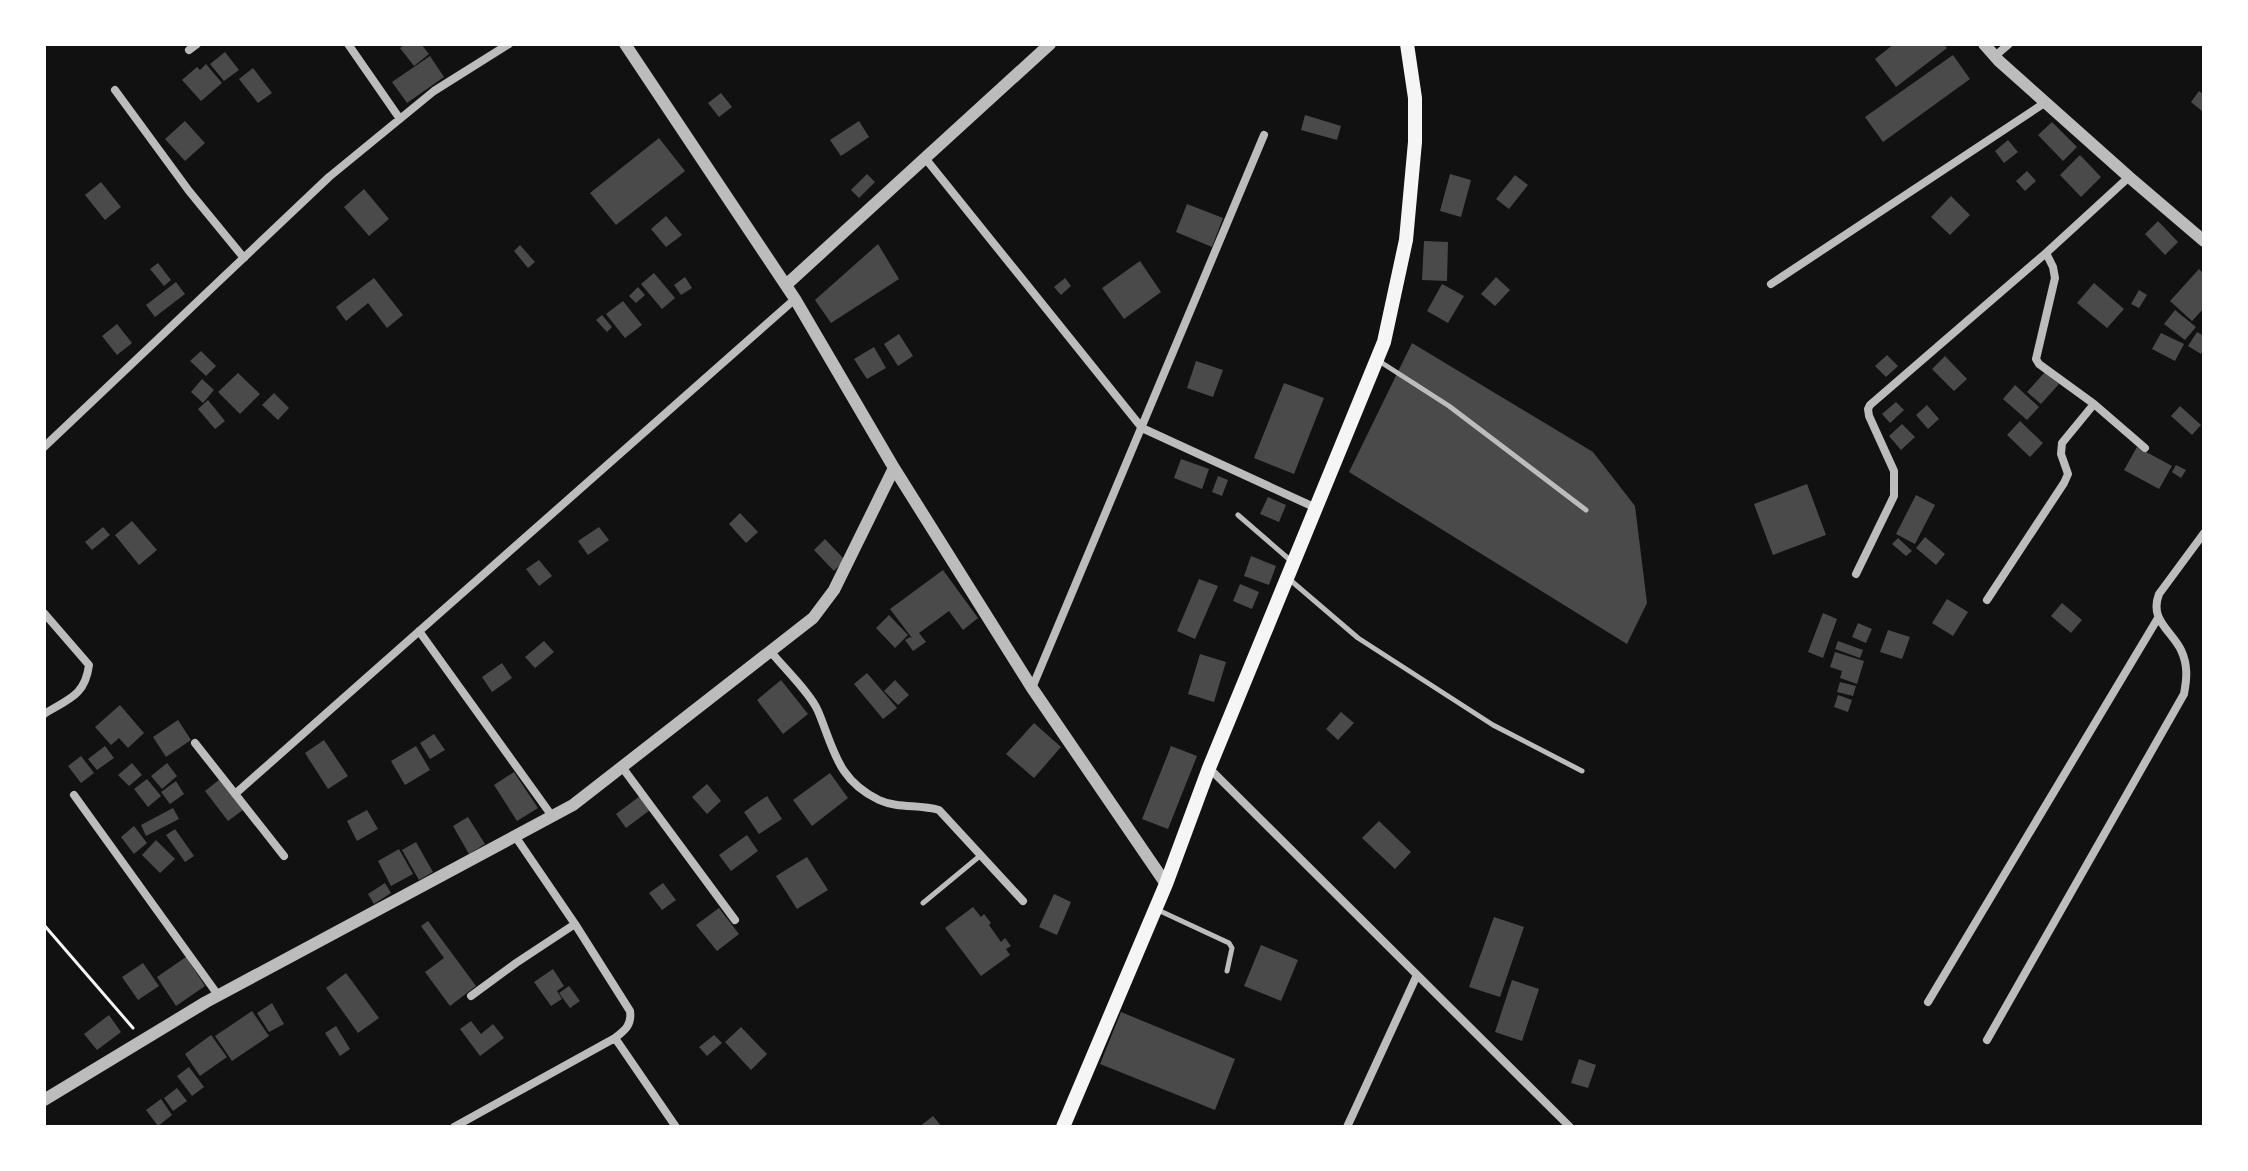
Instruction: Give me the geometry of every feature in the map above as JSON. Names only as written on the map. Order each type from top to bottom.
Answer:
[{"type":"main road","points":[[1063,1127],[1156,909],[1209,768],[1384,342],[1406,240],[1415,142],[1415,98],[1407,44]]},
{"type":"street","points":[[348,44],[400,119]]},
{"type":"street","points":[[44,447],[329,177],[434,91],[509,44]]},
{"type":"street","points":[[625,44],[795,299],[894,468],[1032,688],[1166,884]]},
{"type":"street","points":[[786,285],[1050,44]]},
{"type":"street","points":[[1984,44],[2204,241]]},
{"type":"street","points":[[1995,56],[2009,44]]},
{"type":"street","points":[[115,90],[189,191],[244,258]]},
{"type":"street","points":[[1771,284],[2046,102]]},
{"type":"street","points":[[1032,688],[1264,135]]},
{"type":"street","points":[[925,158],[1142,428],[1317,508]]},
{"type":"street","points":[[1856,574],[1894,496],[1894,471],[1869,416],[1870,405],[2129,177]]},
{"type":"street","points":[[2046,253],[2055,278],[2036,359],[2145,448]]},
{"type":"street","points":[[235,794],[795,299]]},
{"type":"street","points":[[1987,600],[2064,483],[2068,474],[2061,454],[2062,443],[2094,404]]},
{"type":"street","points":[[44,1100],[218,995],[573,805],[813,618],[834,590],[894,468]]},
{"type":"street","points":[[1987,1040],[2184,694],[2188,674],[2181,650],[2158,618],[2155,605],[2159,594],[2204,533]]},
{"type":"street","points":[[44,613],[89,665],[81,691],[44,714]]},
{"type":"street","points":[[1928,1002],[2158,618]]},
{"type":"street","points":[[419,631],[552,816]]},
{"type":"street","points":[[771,652],[818,711],[830,744],[849,779],[869,795],[897,807],[924,805],[939,810],[1023,901]]},
{"type":"street","points":[[195,743],[284,856]]},
{"type":"street","points":[[622,767],[735,920]]},
{"type":"street","points":[[1209,768],[1570,1127]]},
{"type":"street","points":[[74,795],[218,995]]},
{"type":"street","points":[[454,1127],[615,1038],[628,1027],[631,1020],[630,1011],[515,836]]},
{"type":"street","points":[[471,996],[575,924]]},
{"type":"street","points":[[1347,1127],[1417,975]]},
{"type":"street","points":[[615,1038],[676,1127]]},
{"type":"lane","points":[[1377,359],[1449,406],[1586,510]]},
{"type":"lane","points":[[1238,515],[1294,563]]},
{"type":"lane","points":[[1288,578],[1358,638],[1493,725],[1582,771]]},
{"type":"lane","points":[[923,903],[981,855]]},
{"type":"lane","points":[[1156,909],[1229,943],[1232,948],[1227,971]]},
{"type":"path","points":[[44,925],[144,1041]]},
{"type":"building","points":[[405,44],[421,44],[429,54],[414,66],[400,48]]},
{"type":"building","points":[[1894,44],[1944,44],[1947,48],[1896,87],[1875,59]]},
{"type":"building","points":[[225,52],[239,70],[224,81],[210,64]]},
{"type":"building","points":[[1953,55],[1970,79],[1883,142],[1865,117]]},
{"type":"building","points":[[430,56],[444,77],[407,103],[392,82]]},
{"type":"building","points":[[206,64],[222,83],[201,101],[182,80],[197,67],[200,70]]},
{"type":"building","points":[[253,68],[272,93],[258,103],[239,79]]},
{"type":"building","points":[[2199,91],[2204,95],[2202,111],[2191,102]]},
{"type":"building","points":[[721,93],[732,107],[719,117],[708,103]]},
{"type":"building","points":[[1305,115],[1341,126],[1337,140],[1301,130]]},
{"type":"building","points":[[185,121],[205,143],[185,161],[165,139]]},
{"type":"building","points":[[859,121],[869,137],[841,156],[830,140]]},
{"type":"building","points":[[2052,122],[2077,147],[2063,161],[2038,135]]},
{"type":"building","points":[[659,138],[685,171],[616,225],[590,193]]},
{"type":"building","points":[[2008,140],[2018,152],[2004,163],[1995,151]]},
{"type":"building","points":[[2080,155],[2101,177],[2081,197],[2060,175]]},
{"type":"building","points":[[2027,171],[2036,181],[2025,191],[2016,181]]},
{"type":"building","points":[[867,174],[875,182],[859,198],[851,190]]},
{"type":"building","points":[[1450,174],[1471,180],[1461,217],[1440,211]]},
{"type":"building","points":[[1515,175],[1528,185],[1509,209],[1496,199]]},
{"type":"building","points":[[101,182],[121,207],[105,220],[85,195]]},
{"type":"building","points":[[364,189],[389,219],[369,236],[344,207]]},
{"type":"building","points":[[1951,196],[1970,215],[1950,235],[1931,217]]},
{"type":"building","points":[[1187,204],[1223,218],[1212,247],[1176,232]]},
{"type":"building","points":[[666,216],[682,235],[666,247],[651,229]]},
{"type":"building","points":[[2158,221],[2178,242],[2165,255],[2145,234]]},
{"type":"building","points":[[1424,241],[1448,242],[1447,281],[1422,280]]},
{"type":"building","points":[[878,244],[899,279],[831,323],[815,300]]},
{"type":"building","points":[[520,245],[535,262],[528,268],[514,251]]},
{"type":"building","points":[[1140,261],[1161,292],[1124,319],[1102,288]]},
{"type":"building","points":[[158,263],[171,280],[164,286],[150,269]]},
{"type":"building","points":[[2199,269],[2204,274],[2204,308],[2192,321],[2170,301]]},
{"type":"building","points":[[654,273],[675,298],[662,309],[641,284]]},
{"type":"building","points":[[685,277],[692,288],[681,295],[674,285]]},
{"type":"building","points":[[1496,277],[1510,290],[1495,306],[1481,294]]},
{"type":"building","points":[[374,278],[403,315],[387,328],[368,303],[346,321],[336,307]]},
{"type":"building","points":[[1065,278],[1071,286],[1061,295],[1054,287]]},
{"type":"building","points":[[176,282],[185,294],[155,317],[146,305]]},
{"type":"building","points":[[2094,283],[2124,309],[2107,328],[2077,303]]},
{"type":"building","points":[[1442,284],[1464,296],[1448,323],[1427,311]]},
{"type":"building","points":[[638,287],[645,295],[636,303],[629,296]]},
{"type":"building","points":[[2139,290],[2147,295],[2139,308],[2131,304]]},
{"type":"building","points":[[623,301],[642,325],[625,338],[606,314]]},
{"type":"building","points":[[2175,310],[2196,327],[2185,340],[2164,324]]},
{"type":"building","points":[[602,315],[612,327],[607,332],[596,320]]},
{"type":"building","points":[[117,324],[132,343],[117,355],[102,336]]},
{"type":"building","points":[[2197,332],[2204,336],[2201,354],[2188,346]]},
{"type":"building","points":[[2161,333],[2184,344],[2175,361],[2152,349]]},
{"type":"building","points":[[899,334],[913,356],[898,366],[884,344]]},
{"type":"building","points":[[1412,343],[1593,452],[1635,506],[1647,603],[1627,644],[1349,472]]},
{"type":"building","points":[[874,347],[886,368],[867,379],[854,359]]},
{"type":"building","points":[[201,351],[216,366],[206,376],[190,361]]},
{"type":"building","points":[[1887,355],[1898,366],[1886,377],[1875,366]]},
{"type":"building","points":[[1945,356],[1967,379],[1954,391],[1932,369]]},
{"type":"building","points":[[1196,361],[1223,370],[1213,397],[1187,388]]},
{"type":"building","points":[[2045,372],[2059,384],[2041,404],[2027,392]]},
{"type":"building","points":[[238,373],[260,394],[240,414],[218,392]]},
{"type":"building","points":[[202,379],[214,390],[203,403],[191,392]]},
{"type":"building","points":[[1284,383],[1324,398],[1294,474],[1254,458]]},
{"type":"building","points":[[2015,385],[2039,407],[2027,420],[2003,399]]},
{"type":"building","points":[[274,393],[289,408],[278,420],[262,405]]},
{"type":"building","points":[[208,400],[225,421],[215,429],[198,409]]},
{"type":"building","points":[[1896,402],[1904,410],[1890,423],[1882,414]]},
{"type":"building","points":[[1927,405],[1939,419],[1928,429],[1916,415]]},
{"type":"building","points":[[2180,406],[2201,425],[2192,435],[2171,416]]},
{"type":"building","points":[[2020,421],[2043,443],[2030,457],[2007,435]]},
{"type":"building","points":[[1902,424],[1915,437],[1901,450],[1889,436]]},
{"type":"building","points":[[2137,447],[2172,466],[2159,489],[2124,470]]},
{"type":"building","points":[[1181,459],[1209,469],[1202,489],[1174,478]]},
{"type":"building","points":[[2176,465],[2186,470],[2181,478],[2172,472]]},
{"type":"building","points":[[1218,476],[1228,480],[1222,496],[1212,492]]},
{"type":"building","points":[[1807,484],[1826,535],[1773,555],[1754,504]]},
{"type":"building","points":[[1916,495],[1935,505],[1915,544],[1896,534]]},
{"type":"building","points":[[1268,497],[1286,505],[1279,522],[1260,514]]},
{"type":"building","points":[[740,513],[758,532],[746,543],[729,524]]},
{"type":"building","points":[[132,521],[157,550],[139,565],[115,535]]},
{"type":"building","points":[[103,527],[110,535],[92,550],[85,542]]},
{"type":"building","points":[[599,527],[609,540],[588,555],[578,541]]},
{"type":"building","points":[[1925,537],[1945,554],[1936,565],[1916,548]]},
{"type":"building","points":[[1898,538],[1912,551],[1906,556],[1892,544]]},
{"type":"building","points":[[825,539],[845,560],[834,571],[814,550]]},
{"type":"building","points":[[1251,556],[1276,566],[1269,585],[1244,576]]},
{"type":"building","points":[[539,560],[552,576],[539,586],[526,569]]},
{"type":"building","points":[[943,570],[978,618],[963,630],[949,611],[919,633],[926,642],[913,651],[905,640],[912,638],[890,609]]},
{"type":"building","points":[[1199,579],[1218,586],[1195,639],[1177,631]]},
{"type":"building","points":[[1240,584],[1259,592],[1252,609],[1233,601]]},
{"type":"building","points":[[1947,599],[1968,612],[1953,636],[1932,623]]},
{"type":"building","points":[[2062,603],[2082,620],[2071,633],[2051,616]]},
{"type":"building","points":[[1823,613],[1837,619],[1823,658],[1808,652]]},
{"type":"building","points":[[889,615],[908,635],[895,648],[876,628]]},
{"type":"building","points":[[1858,623],[1872,629],[1866,643],[1852,637]]},
{"type":"building","points":[[1888,630],[1910,637],[1902,659],[1880,652]]},
{"type":"building","points":[[544,641],[554,652],[535,668],[525,657]]},
{"type":"building","points":[[1838,641],[1863,650],[1860,658],[1835,649]]},
{"type":"building","points":[[1835,652],[1864,661],[1857,684],[1840,678],[1842,671],[1830,667]]},
{"type":"building","points":[[1200,654],[1226,662],[1214,702],[1188,694]]},
{"type":"building","points":[[502,663],[512,678],[492,692],[482,677]]},
{"type":"building","points":[[867,673],[897,708],[883,719],[854,684]]},
{"type":"building","points":[[781,680],[808,714],[783,734],[757,700]]},
{"type":"building","points":[[895,680],[909,695],[898,705],[884,691]]},
{"type":"building","points":[[1840,682],[1856,686],[1853,696],[1837,692]]},
{"type":"building","points":[[1838,695],[1852,700],[1848,712],[1834,707]]},
{"type":"building","points":[[120,705],[144,733],[128,748],[119,738],[111,745],[95,727]]},
{"type":"building","points":[[1341,712],[1354,723],[1338,740],[1326,729]]},
{"type":"building","points":[[178,720],[191,740],[166,757],[153,737]]},
{"type":"building","points":[[1034,723],[1061,747],[1034,778],[1006,754]]},
{"type":"building","points":[[434,734],[445,750],[430,759],[420,743]]},
{"type":"building","points":[[324,740],[348,776],[328,789],[305,753]]},
{"type":"building","points":[[105,746],[114,758],[97,770],[88,759]]},
{"type":"building","points":[[416,746],[430,770],[405,785],[391,761]]},
{"type":"building","points":[[1171,746],[1197,756],[1168,829],[1142,819]]},
{"type":"building","points":[[81,756],[94,773],[81,783],[68,766]]},
{"type":"building","points":[[132,763],[142,775],[129,786],[118,775]]},
{"type":"building","points":[[167,763],[177,776],[162,789],[151,776]]},
{"type":"building","points":[[514,772],[538,808],[517,821],[494,785]]},
{"type":"building","points":[[830,773],[848,798],[812,826],[793,800]]},
{"type":"building","points":[[147,779],[161,796],[148,807],[134,789]]},
{"type":"building","points":[[219,780],[243,810],[228,821],[205,791]]},
{"type":"building","points":[[176,781],[184,794],[170,804],[161,792]]},
{"type":"building","points":[[707,784],[721,801],[707,814],[692,797]]},
{"type":"building","points":[[640,796],[650,810],[626,828],[616,814]]},
{"type":"building","points":[[767,796],[782,819],[759,834],[744,812]]},
{"type":"building","points":[[173,808],[179,819],[146,836],[141,825]]},
{"type":"building","points":[[367,810],[378,829],[357,841],[347,821]]},
{"type":"building","points":[[468,817],[485,844],[469,854],[453,826]]},
{"type":"building","points":[[1379,821],[1411,852],[1395,869],[1362,838]]},
{"type":"building","points":[[134,826],[147,843],[134,854],[121,837]]},
{"type":"building","points":[[175,829],[194,856],[185,862],[166,835]]},
{"type":"building","points":[[747,835],[758,851],[731,871],[719,855]]},
{"type":"building","points":[[156,840],[175,859],[160,873],[142,855]]},
{"type":"building","points":[[416,842],[433,872],[419,880],[402,850]]},
{"type":"building","points":[[399,849],[413,874],[391,886],[378,861]]},
{"type":"building","points":[[807,857],[828,890],[797,909],[776,876]]},
{"type":"building","points":[[385,883],[391,893],[374,904],[368,894]]},
{"type":"building","points":[[663,883],[676,900],[662,910],[649,893]]},
{"type":"building","points":[[1054,894],[1071,902],[1057,935],[1039,927]]},
{"type":"building","points":[[973,907],[981,917],[984,914],[1001,942],[1005,938],[1011,946],[1006,949],[1010,955],[981,976],[945,928]]},
{"type":"building","points":[[719,908],[739,934],[717,951],[696,925]]},
{"type":"building","points":[[1494,917],[1524,927],[1500,997],[1469,987]]},
{"type":"building","points":[[428,921],[476,986],[450,1006],[425,972],[444,958],[421,926]]},
{"type":"building","points":[[1261,945],[1298,960],[1281,1001],[1244,986]]},
{"type":"building","points":[[186,957],[205,986],[176,1006],[157,977]]},
{"type":"building","points":[[143,963],[159,986],[138,1000],[122,977]]},
{"type":"building","points":[[553,969],[564,986],[557,991],[562,999],[551,1006],[534,982]]},
{"type":"building","points":[[346,973],[379,1018],[358,1033],[326,988]]},
{"type":"building","points":[[1512,980],[1539,989],[1522,1041],[1495,1032]]},
{"type":"building","points":[[569,986],[580,1001],[570,1008],[559,993]]},
{"type":"building","points":[[272,1003],[284,1024],[269,1032],[257,1013]]},
{"type":"building","points":[[252,1011],[269,1036],[232,1061],[215,1036]]},
{"type":"building","points":[[1121,1012],[1235,1059],[1215,1110],[1100,1064]]},
{"type":"building","points":[[109,1015],[121,1032],[97,1050],[84,1034]]},
{"type":"building","points":[[471,1021],[481,1034],[493,1024],[504,1038],[480,1056],[460,1029]]},
{"type":"building","points":[[336,1026],[350,1049],[340,1056],[325,1033]]},
{"type":"building","points":[[741,1027],[767,1054],[751,1070],[725,1042]]},
{"type":"building","points":[[211,1035],[227,1057],[200,1076],[185,1054]]},
{"type":"building","points":[[714,1035],[722,1043],[707,1056],[699,1047]]},
{"type":"building","points":[[1579,1059],[1596,1065],[1588,1088],[1571,1083]]},
{"type":"building","points":[[189,1067],[204,1087],[192,1096],[177,1076]]},
{"type":"building","points":[[177,1088],[187,1101],[173,1111],[164,1098]]},
{"type":"building","points":[[161,1099],[172,1115],[158,1126],[146,1110]]},
{"type":"building","points":[[933,1116],[942,1127],[919,1127]]}]
